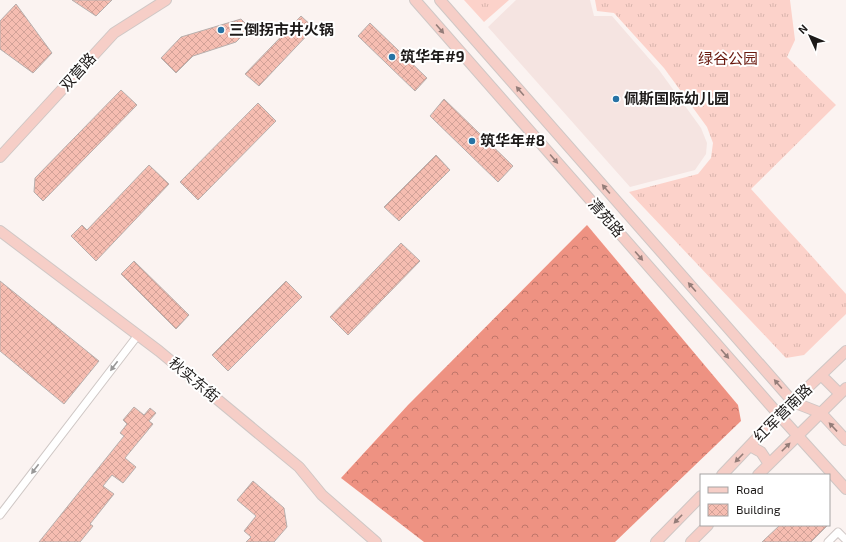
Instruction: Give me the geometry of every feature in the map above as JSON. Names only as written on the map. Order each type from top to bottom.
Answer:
[{"type":"main road","name":"双营路","points":[[0,157],[114,33],[166,0]]},
{"type":"main road","name":"清苑路","points":[[415,0],[779,416],[846,489]]},
{"type":"main road","name":"清苑路","points":[[440,0],[793,402],[821,413]]},
{"type":"main road","name":"秋实东街","points":[[0,231],[138,335],[299,467],[322,495],[376,542]]},
{"type":"main road","name":"红军营南路","points":[[723,474],[793,402],[846,351]]},
{"type":"main road","points":[[821,375],[843,391]]},
{"type":"main road","name":"红军营南路","points":[[759,474],[843,391]]},
{"type":"main road","points":[[821,413],[846,440]]},
{"type":"main road","points":[[750,446],[761,452],[769,464]]},
{"type":"main road","points":[[656,542],[700,497]]},
{"type":"main road","points":[[690,542],[707,526]]},
{"type":"street","points":[[0,515],[138,335]]},
{"type":"street","points":[[828,542],[838,532],[846,540]]},
{"type":"shaded area","name":"佩斯国际幼儿园","points":[[516,0],[590,0],[594,16],[612,16],[659,70],[701,128],[707,143],[706,154],[695,170],[630,187],[488,27]]},
{"type":"green space","points":[[464,0],[509,0],[484,22]]},
{"type":"green space","name":"绿谷公园","points":[[595,0],[790,0],[795,40],[787,57],[836,105],[751,189],[846,294],[846,314],[804,355],[786,358],[629,192],[698,174],[711,158],[713,143],[707,127],[664,68],[614,13],[597,11]]},
{"type":"green space","points":[[587,225],[738,405],[741,421],[615,542],[424,542],[341,478],[408,405]]},
{"type":"building","points":[[72,0],[112,0],[96,16]]},
{"type":"building","points":[[16,4],[52,53],[33,73],[0,49],[0,21]]},
{"type":"building","points":[[301,16],[314,28],[259,86],[245,74]]},
{"type":"building","points":[[241,19],[250,28],[236,42],[193,56],[176,73],[161,58],[181,37]]},
{"type":"building","name":"筑华年#9","points":[[370,23],[427,78],[415,91],[358,36]]},
{"type":"building","points":[[121,90],[137,105],[43,201],[34,192],[35,178]]},
{"type":"building","name":"筑华年#8","points":[[444,99],[513,166],[498,182],[430,116]]},
{"type":"building","points":[[258,103],[276,121],[198,200],[180,182]]},
{"type":"building","points":[[436,155],[450,170],[399,221],[384,207]]},
{"type":"building","points":[[149,165],[169,184],[96,261],[71,236],[82,225],[87,230]]},
{"type":"building","points":[[401,243],[420,261],[348,335],[330,317]]},
{"type":"building","points":[[134,261],[189,315],[176,329],[121,274]]},
{"type":"building","points":[[0,281],[99,361],[64,404],[0,351]]},
{"type":"building","points":[[286,281],[302,297],[228,371],[212,355]]},
{"type":"building","points":[[134,407],[144,415],[150,408],[156,413],[149,421],[153,424],[125,458],[136,467],[123,483],[112,475],[103,486],[114,494],[90,524],[93,526],[80,542],[39,542],[124,436],[120,433],[127,424],[123,420]]},
{"type":"building","points":[[253,481],[284,508],[287,527],[274,542],[246,542],[251,537],[244,531],[256,516],[237,500]]},
{"type":"building","points":[[779,526],[827,526],[811,542],[762,542]]},
{"type":"place","name":"三倒拐市井火锅","points":[[221,30]]},
{"type":"place","name":"筑华年#9","points":[[392,57]]},
{"type":"place","name":"佩斯国际幼儿园","points":[[616,99]]},
{"type":"place","name":"筑华年#8","points":[[472,141]]}]
